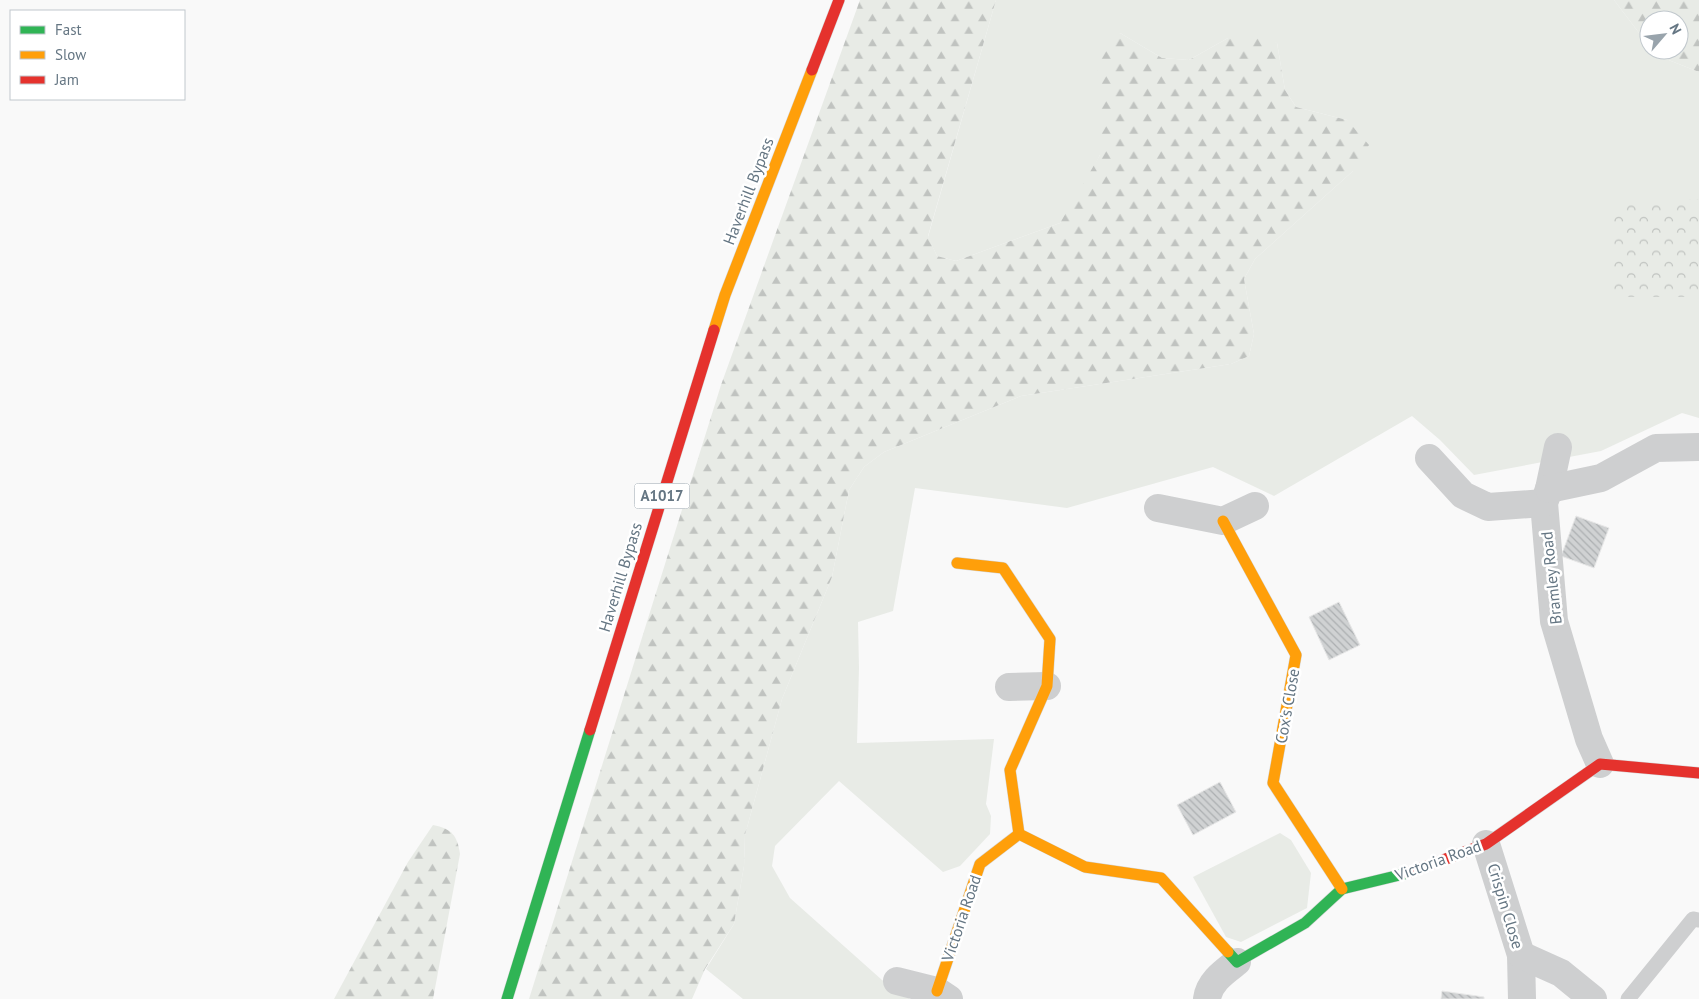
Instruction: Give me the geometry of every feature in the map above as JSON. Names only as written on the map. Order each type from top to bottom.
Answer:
[{"type":"street","name":"Haverhill Bypass","points":[[507,999],[725,295],[839,0]]},
{"type":"street","name":"Bramley Road","points":[[1558,447],[1547,496],[1554,621],[1590,739],[1600,764]]},
{"type":"street","points":[[1429,458],[1463,495],[1488,507],[1547,496],[1601,478],[1656,448],[1698,447]]},
{"type":"street","points":[[1158,508],[1223,521],[1256,506]]},
{"type":"street","name":"Cox's Close","points":[[1223,521],[1296,655],[1273,783],[1342,889]]},
{"type":"street","points":[[957,563],[1004,568],[1050,639],[1047,686],[1010,770],[1019,834],[1085,867],[1161,878],[1237,962]]},
{"type":"street","points":[[1009,687],[1047,686]]},
{"type":"street","points":[[1600,764],[1699,773]]},
{"type":"street","name":"Victoria Road","points":[[1207,999],[1207,995],[1218,976],[1237,962],[1305,923],[1342,889],[1406,874],[1486,844],[1600,764]]},
{"type":"street","name":"Victoria Road","points":[[897,981],[943,995],[980,864],[1019,834]]},
{"type":"street","name":"Crispin Close","points":[[1486,844],[1521,955],[1522,999]]},
{"type":"street","points":[[1521,955],[1561,973],[1593,999]]},
{"type":"lane","points":[[1628,999],[1693,919],[1699,920]]},
{"type":"green space","points":[[860,0],[996,0],[928,236],[937,256],[956,261],[1060,223],[1100,155],[1097,69],[1101,43],[1120,33],[1162,58],[1189,60],[1228,38],[1261,36],[1277,43],[1285,90],[1296,107],[1347,120],[1369,145],[1353,171],[1255,259],[1244,279],[1254,334],[1249,356],[1231,364],[1021,396],[884,452],[864,467],[849,490],[832,577],[782,699],[745,835],[744,866],[734,924],[705,969],[692,999],[529,999],[721,385]]},
{"type":"green space","points":[[996,0],[1614,0],[1639,33],[1639,60],[1669,60],[1699,72],[1699,418],[1682,413],[1601,451],[1474,475],[1440,440],[1412,416],[1274,496],[1213,467],[1067,508],[915,488],[893,611],[858,622],[857,743],[994,739],[986,804],[991,816],[990,834],[960,866],[943,872],[839,781],[775,846],[772,866],[790,898],[882,980],[910,999],[743,999],[706,969],[734,924],[744,866],[745,835],[782,699],[832,577],[849,490],[864,467],[884,452],[1021,396],[1231,364],[1249,356],[1254,334],[1244,279],[1255,259],[1353,171],[1347,120],[1296,107],[1285,90],[1277,43],[1228,38],[1189,60],[1162,58],[1120,33],[1101,115],[1100,155],[1080,194],[1060,223],[956,261],[937,256],[928,237]]},
{"type":"green space","points":[[1614,0],[1699,0],[1699,72],[1669,60],[1689,60],[1689,10],[1639,10],[1639,33]]},
{"type":"green space","points":[[1699,199],[1699,297],[1613,297],[1612,203]]},
{"type":"green space","points":[[433,825],[453,834],[460,854],[433,999],[334,999],[408,862]]},
{"type":"green space","points":[[1280,833],[1291,840],[1311,873],[1307,908],[1241,942],[1226,937],[1193,877]]},
{"type":"building","points":[[1576,516],[1609,528],[1594,568],[1561,556]]},
{"type":"building","points":[[1339,602],[1360,645],[1329,660],[1309,617]]},
{"type":"building","points":[[1220,782],[1236,812],[1193,835],[1177,805]]},
{"type":"building","points":[[1442,991],[1484,997],[1484,999],[1441,999]]},
{"type":"traffic: fast","points":[[507,999],[590,730]]},
{"type":"traffic: fast","points":[[1228,952],[1237,962],[1305,923],[1342,889],[1408,873]]},
{"type":"traffic: slow","points":[[714,330],[725,295],[812,70]]},
{"type":"traffic: slow","points":[[1223,521],[1296,655],[1273,783],[1342,889]]},
{"type":"traffic: slow","points":[[957,563],[1003,568],[1050,639],[1047,686],[1010,770],[1019,834]]},
{"type":"traffic: slow","points":[[937,991],[980,864],[1019,834],[1085,867],[1161,878],[1228,952]]},
{"type":"traffic: jam","points":[[812,70],[839,0]]},
{"type":"traffic: jam","points":[[590,730],[714,330]]},
{"type":"traffic: jam","points":[[1408,873],[1486,844],[1600,764],[1699,773]]}]
